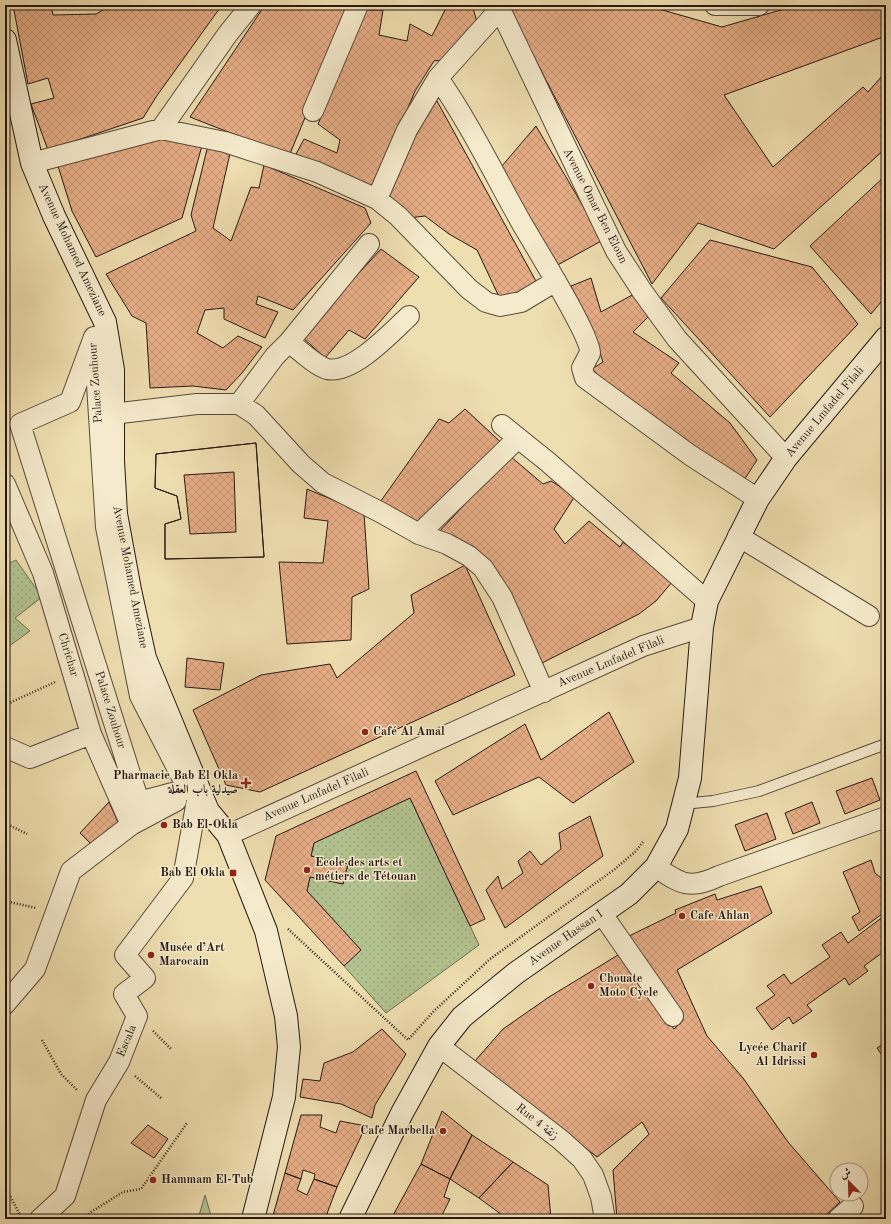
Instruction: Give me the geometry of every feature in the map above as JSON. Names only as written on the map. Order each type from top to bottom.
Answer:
[{"type":"street","points":[[161,129],[251,5]]},
{"type":"street","points":[[313,111],[358,5]]},
{"type":"street","points":[[715,5],[759,5]]},
{"type":"street","points":[[377,199],[407,130],[438,78],[499,7]]},
{"type":"street","name":"Avenue Omar Ben Eloun","points":[[499,7],[616,251],[642,291],[677,339],[786,458]]},
{"type":"street","name":"Avenue Mohamed Ameziane","points":[[5,40],[32,163],[63,237],[105,322],[113,370],[112,414],[116,514],[130,590],[145,658],[194,789],[208,811],[228,835],[266,931],[286,1016],[289,1047],[284,1097],[274,1143],[253,1219]]},
{"type":"street","points":[[438,78],[470,128],[556,281],[590,350],[590,353],[582,368],[585,378],[690,455],[758,499]]},
{"type":"street","points":[[32,163],[161,129],[225,142],[317,172],[377,199],[398,216],[468,289],[486,302],[500,306],[521,302],[556,281]]},
{"type":"street","points":[[239,404],[275,356],[289,342],[369,244]]},
{"type":"street","points":[[289,342],[326,369],[338,369],[364,356],[409,316]]},
{"type":"street","name":"Palace Zouhour","points":[[94,336],[106,527],[140,696],[194,789],[139,802],[20,424],[70,402],[94,336]]},
{"type":"street","name":"Avenue Lmfadel Filali","points":[[228,835],[643,646],[702,627],[707,601],[738,536],[758,499],[786,458],[886,338]]},
{"type":"street","points":[[112,414],[197,404],[239,404],[256,415],[301,464],[323,483],[382,513],[418,534],[447,544],[469,556],[483,568],[502,597],[544,692]]},
{"type":"street","points":[[502,425],[548,462],[707,601]]},
{"type":"street","points":[[418,534],[518,438]]},
{"type":"street","name":"Chrichar","points":[[5,484],[43,573],[91,734],[130,825]]},
{"type":"street","points":[[738,536],[869,616]]},
{"type":"street","name":"Avenue Hassan I","points":[[350,1219],[402,1113],[439,1046],[462,1017],[516,973],[629,894],[656,867],[677,829],[690,778],[702,627]]},
{"type":"street","points":[[5,747],[30,758],[91,734]]},
{"type":"street","points":[[5,1004],[35,969],[71,871],[130,825],[194,789]]},
{"type":"street","name":"Escala","points":[[40,1219],[65,1196],[96,1100],[119,1062],[137,1016],[124,994],[145,978],[125,955],[183,878],[194,789]]},
{"type":"street","points":[[656,867],[678,882],[703,884],[719,876],[886,817]]},
{"type":"street","points":[[602,914],[673,1016]]},
{"type":"street","name":"Rue 4 زنقة","points":[[439,1046],[561,1140],[582,1159],[593,1175],[601,1197],[605,1219]]},
{"type":"street","points":[[838,1219],[853,1206]]},
{"type":"lane","points":[[683,804],[713,801],[759,790],[886,744]]},
{"type":"path","points":[[5,705],[73,674]]},
{"type":"path","points":[[5,823],[27,834]]},
{"type":"path","points":[[284,924],[408,1040],[433,1012],[490,959],[615,870],[636,851],[644,840]]},
{"type":"path","points":[[5,901],[56,913]]},
{"type":"path","points":[[42,1040],[61,1074],[75,1089],[96,1100]]},
{"type":"path","points":[[119,1062],[161,1098]]},
{"type":"path","points":[[85,1219],[91,1212],[123,1192],[141,1189],[187,1123]]},
{"type":"path","points":[[5,1186],[22,1219]]},
{"type":"green space","points":[[5,553],[10,563],[16,560],[42,597],[15,618],[30,631],[5,649]]},
{"type":"green space","points":[[410,798],[479,945],[386,1013],[344,966],[361,950],[307,891],[310,877],[343,884],[348,864],[311,856],[314,843]]},
{"type":"green space","points":[[205,1195],[212,1219],[198,1219]]},
{"type":"building","points":[[13,5],[51,5],[53,15],[96,14],[112,5],[222,5],[156,97],[143,118],[48,150],[31,104],[54,98],[48,78],[28,84]]},
{"type":"building","points":[[265,5],[342,5],[351,8],[289,156],[190,117]]},
{"type":"building","points":[[459,5],[472,5],[478,25],[451,59],[434,61],[415,91],[375,188],[294,158],[304,139],[337,153],[340,140],[318,124],[366,10],[383,10],[379,35],[407,41],[410,24],[432,36],[445,10]]},
{"type":"building","points":[[507,5],[645,5],[722,27],[798,5],[886,5],[886,46],[883,37],[724,95],[773,167],[863,87],[868,92],[882,76],[886,75],[886,148],[774,249],[698,223],[652,284]]},
{"type":"building","points":[[432,92],[537,283],[501,301],[477,250],[449,234],[425,216],[409,218],[385,190]]},
{"type":"building","points":[[536,126],[603,240],[554,267],[502,166]]},
{"type":"building","points":[[161,139],[203,142],[182,218],[96,257],[72,211],[58,166]]},
{"type":"building","points":[[208,145],[231,149],[213,228],[231,241],[251,187],[259,188],[264,165],[365,208],[371,223],[293,310],[258,296],[256,304],[278,312],[265,338],[224,319],[224,308],[205,310],[197,333],[223,348],[238,336],[262,347],[242,373],[226,390],[193,386],[150,388],[146,323],[132,316],[106,274],[196,231],[191,215]]},
{"type":"building","points":[[886,175],[886,296],[871,314],[810,246]]},
{"type":"building","points":[[710,240],[812,267],[858,324],[770,417],[661,298]]},
{"type":"building","points":[[381,249],[419,277],[365,339],[349,330],[325,358],[301,336]]},
{"type":"building","points":[[591,278],[601,312],[634,294],[649,316],[633,332],[679,363],[671,373],[730,423],[757,460],[744,480],[608,386],[592,369],[603,362],[591,327],[571,286]]},
{"type":"building","points":[[465,409],[506,447],[422,526],[378,505],[439,419],[449,423]]},
{"type":"building","points":[[256,443],[264,557],[165,559],[165,524],[181,519],[177,496],[155,488],[156,454]],"holes":[[[234,472],[236,532],[190,534],[184,475]]]},
{"type":"building","points":[[256,443],[264,557],[165,559],[165,524],[181,519],[177,496],[155,488],[156,454]]},
{"type":"building","points":[[510,456],[543,484],[551,481],[575,496],[554,529],[565,544],[589,521],[620,547],[623,542],[673,581],[656,601],[639,614],[538,665],[468,546],[436,535]]},
{"type":"building","points":[[307,489],[364,513],[369,589],[352,597],[351,640],[287,644],[279,562],[323,563],[328,521],[304,518]]},
{"type":"building","points":[[465,565],[515,675],[260,792],[226,785],[193,710],[261,675],[330,664],[337,678],[414,613],[411,595]]},
{"type":"building","points":[[187,658],[224,663],[220,690],[185,687]]},
{"type":"building","points":[[609,712],[634,762],[573,803],[539,777],[453,815],[435,781],[525,724],[541,760]]},
{"type":"building","name":"Ecole des arts et métiers de Tétouan","points":[[416,771],[485,919],[470,926],[410,798],[314,843],[311,856],[348,864],[343,884],[310,877],[307,891],[361,950],[344,966],[265,880],[276,836]]},
{"type":"building","points":[[872,778],[880,800],[845,814],[836,791]]},
{"type":"building","points":[[109,802],[118,822],[93,846],[80,833]]},
{"type":"building","points":[[812,802],[820,823],[793,834],[785,813]]},
{"type":"building","points":[[767,813],[776,839],[745,851],[735,825]]},
{"type":"building","points":[[590,816],[603,856],[505,928],[486,890],[498,876],[502,889],[523,873],[518,861],[530,851],[541,865],[561,849],[559,833]]},
{"type":"building","points":[[871,860],[875,873],[886,882],[886,911],[859,931],[852,917],[860,912],[843,872]]},
{"type":"building","points":[[761,886],[772,913],[677,970],[707,1036],[743,1078],[788,1142],[829,1189],[829,1202],[840,1202],[822,1219],[617,1219],[613,1170],[649,1134],[642,1122],[597,1157],[474,1062],[503,1029],[549,997],[618,955],[674,1029],[683,1020],[627,937],[676,913],[675,910],[715,894],[717,900]]},
{"type":"building","points":[[884,916],[886,918],[886,950],[864,966],[868,971],[849,985],[845,978],[807,1005],[812,1011],[793,1024],[789,1017],[772,1030],[756,1008],[775,995],[767,986],[784,974],[791,984],[830,957],[822,945],[841,932],[848,943]]},
{"type":"building","points":[[382,1029],[406,1054],[375,1105],[372,1118],[341,1104],[300,1097],[303,1079],[320,1081],[324,1063],[353,1052]]},
{"type":"building","points":[[886,1042],[886,1061],[877,1048]]},
{"type":"building","points":[[442,1111],[472,1135],[450,1179],[421,1164]]},
{"type":"building","points":[[301,1115],[322,1115],[320,1127],[336,1133],[340,1121],[366,1126],[337,1187],[314,1179],[315,1174],[303,1170],[301,1179],[285,1173]]},
{"type":"building","points":[[148,1125],[168,1139],[154,1158],[131,1143]]},
{"type":"building","points":[[472,1135],[513,1162],[479,1198],[450,1179]]},
{"type":"building","points":[[513,1162],[548,1185],[551,1219],[490,1219],[502,1215],[479,1198]]},
{"type":"building","points":[[421,1164],[450,1179],[444,1197],[450,1199],[440,1219],[391,1219]]},
{"type":"building","points":[[285,1173],[301,1179],[297,1190],[307,1195],[314,1179],[337,1187],[325,1219],[272,1219]]},
{"type":"place","name":"Café Al Amal","points":[[365,732]]},
{"type":"place","name":"Pharmacie Bab El Okla صيدلية باب العقلة","points":[[246,783]]},
{"type":"place","name":"Bab El-Okla","points":[[164,825]]},
{"type":"place","name":"Ecole des arts et métiers de Tétouan","points":[[307,870]]},
{"type":"place","name":"Bab El Okla","points":[[233,873]]},
{"type":"place","name":"Cafe Ahlan","points":[[682,916]]},
{"type":"place","name":"Musée d’Art Marocain","points":[[151,955]]},
{"type":"place","name":"Chouate Moto Cycle","points":[[591,986]]},
{"type":"place","name":"Lycée Charif Al Idrissi","points":[[814,1055]]},
{"type":"place","name":"Cafe Marbella","points":[[443,1131]]},
{"type":"place","name":"Hammam El-Tub","points":[[153,1180]]}]
